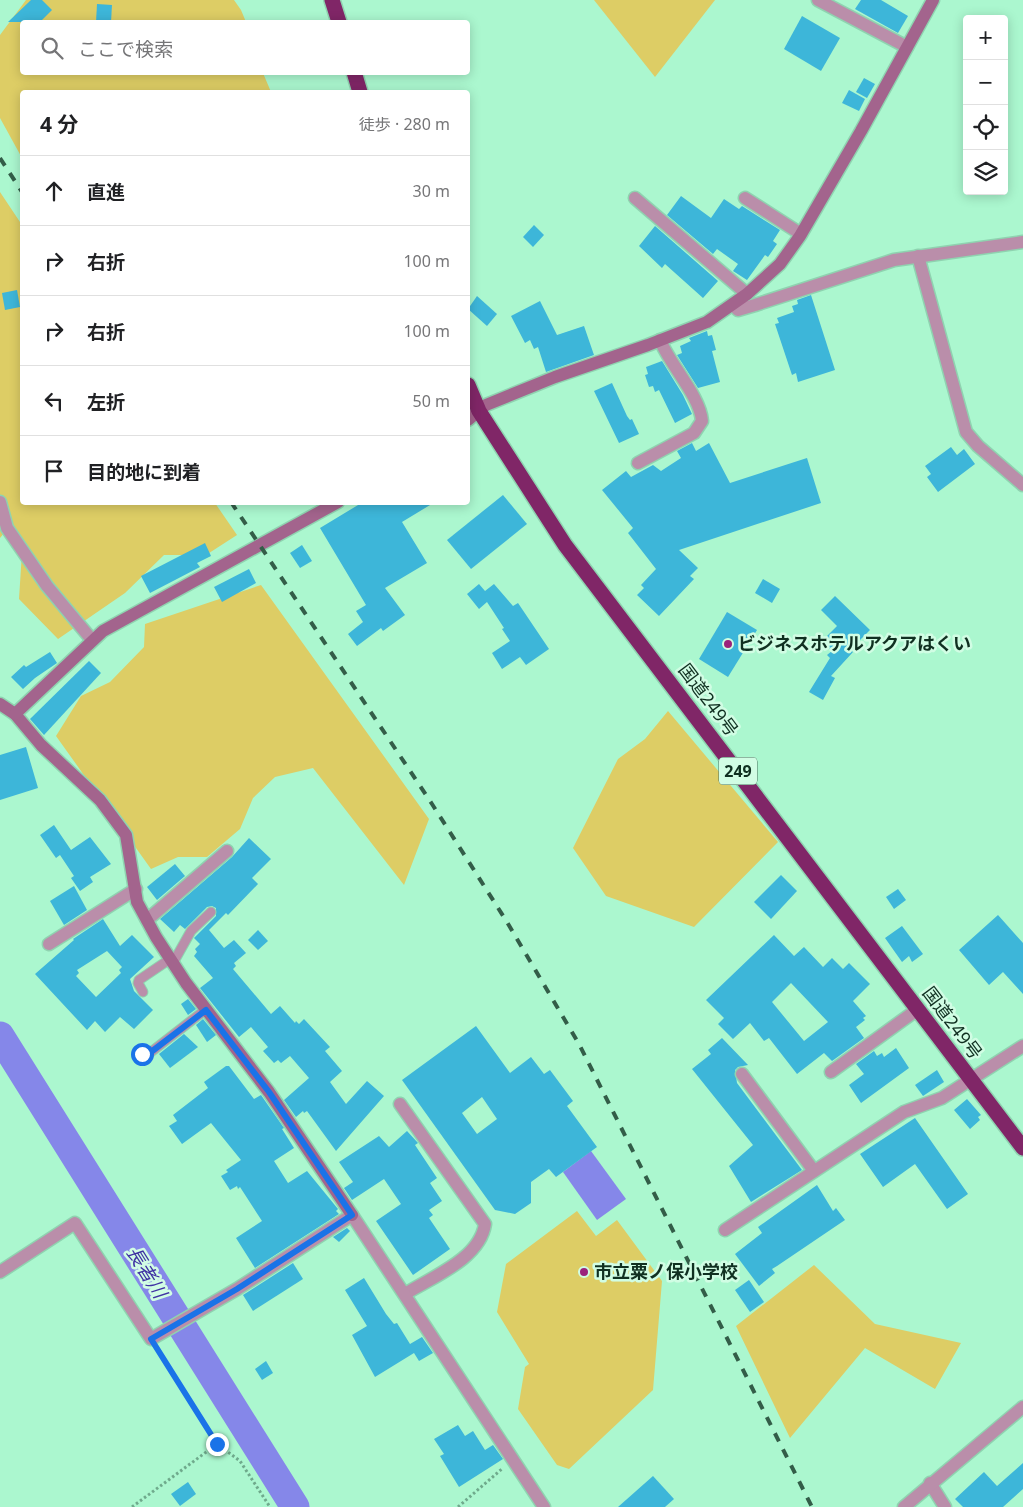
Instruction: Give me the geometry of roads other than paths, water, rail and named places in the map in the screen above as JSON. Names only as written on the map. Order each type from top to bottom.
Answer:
[{"type":"highway","points":[[332,0],[338,20]]},
{"type":"highway","points":[[355,75],[359,90]]},
{"type":"highway","name":"国道249号","points":[[470,395],[474,416],[565,545],[1023,1148]]},
{"type":"street","points":[[818,0],[906,47]]},
{"type":"street","points":[[474,416],[486,405],[555,377],[707,322],[747,294],[780,264],[801,234],[861,131],[933,0]]},
{"type":"street","points":[[635,198],[747,294]]},
{"type":"street","points":[[745,198],[801,234]]},
{"type":"street","points":[[733,305],[738,310],[894,260],[1023,242]]},
{"type":"street","points":[[918,256],[966,432],[978,446],[1023,485]]},
{"type":"street","points":[[638,464],[694,433],[702,421],[698,404],[667,357],[660,340]]},
{"type":"street","points":[[0,502],[7,528],[47,586],[92,640]]},
{"type":"street","points":[[15,714],[103,631],[332,505]]},
{"type":"street","points":[[0,704],[15,714],[42,745],[100,800],[126,835],[137,902],[171,961],[269,1092],[405,1294],[544,1507]]},
{"type":"street","points":[[147,920],[227,851]]},
{"type":"street","points":[[49,944],[136,890]]},
{"type":"street","points":[[830,1072],[918,1009]]},
{"type":"street","points":[[725,1230],[904,1112],[942,1098],[1023,1046]]},
{"type":"street","points":[[742,1074],[814,1171]]},
{"type":"street","points":[[400,1104],[485,1224],[483,1235],[464,1258],[405,1294]]},
{"type":"street","points":[[0,1272],[75,1223],[151,1339],[352,1215]]},
{"type":"street","points":[[904,1507],[930,1483],[1023,1407]]},
{"type":"street","points":[[930,1483],[945,1507]]},
{"type":"lane","points":[[143,992],[138,980],[171,961],[191,931],[211,912]]},
{"type":"lane","points":[[142,1054],[151,1052],[206,1010]]},
{"type":"waterway","name":"長者川","points":[[0,1036],[295,1507]]},
{"type":"railway","points":[[0,158],[20,189]]},
{"type":"railway","points":[[233,505],[432,804],[507,922],[579,1044],[812,1507]]},
{"type":"place","name":"ビジネスホテルアクアはくい","points":[[728,644]]},
{"type":"place","name":"市立粟ノ保小学校","points":[[584,1272]]}]
